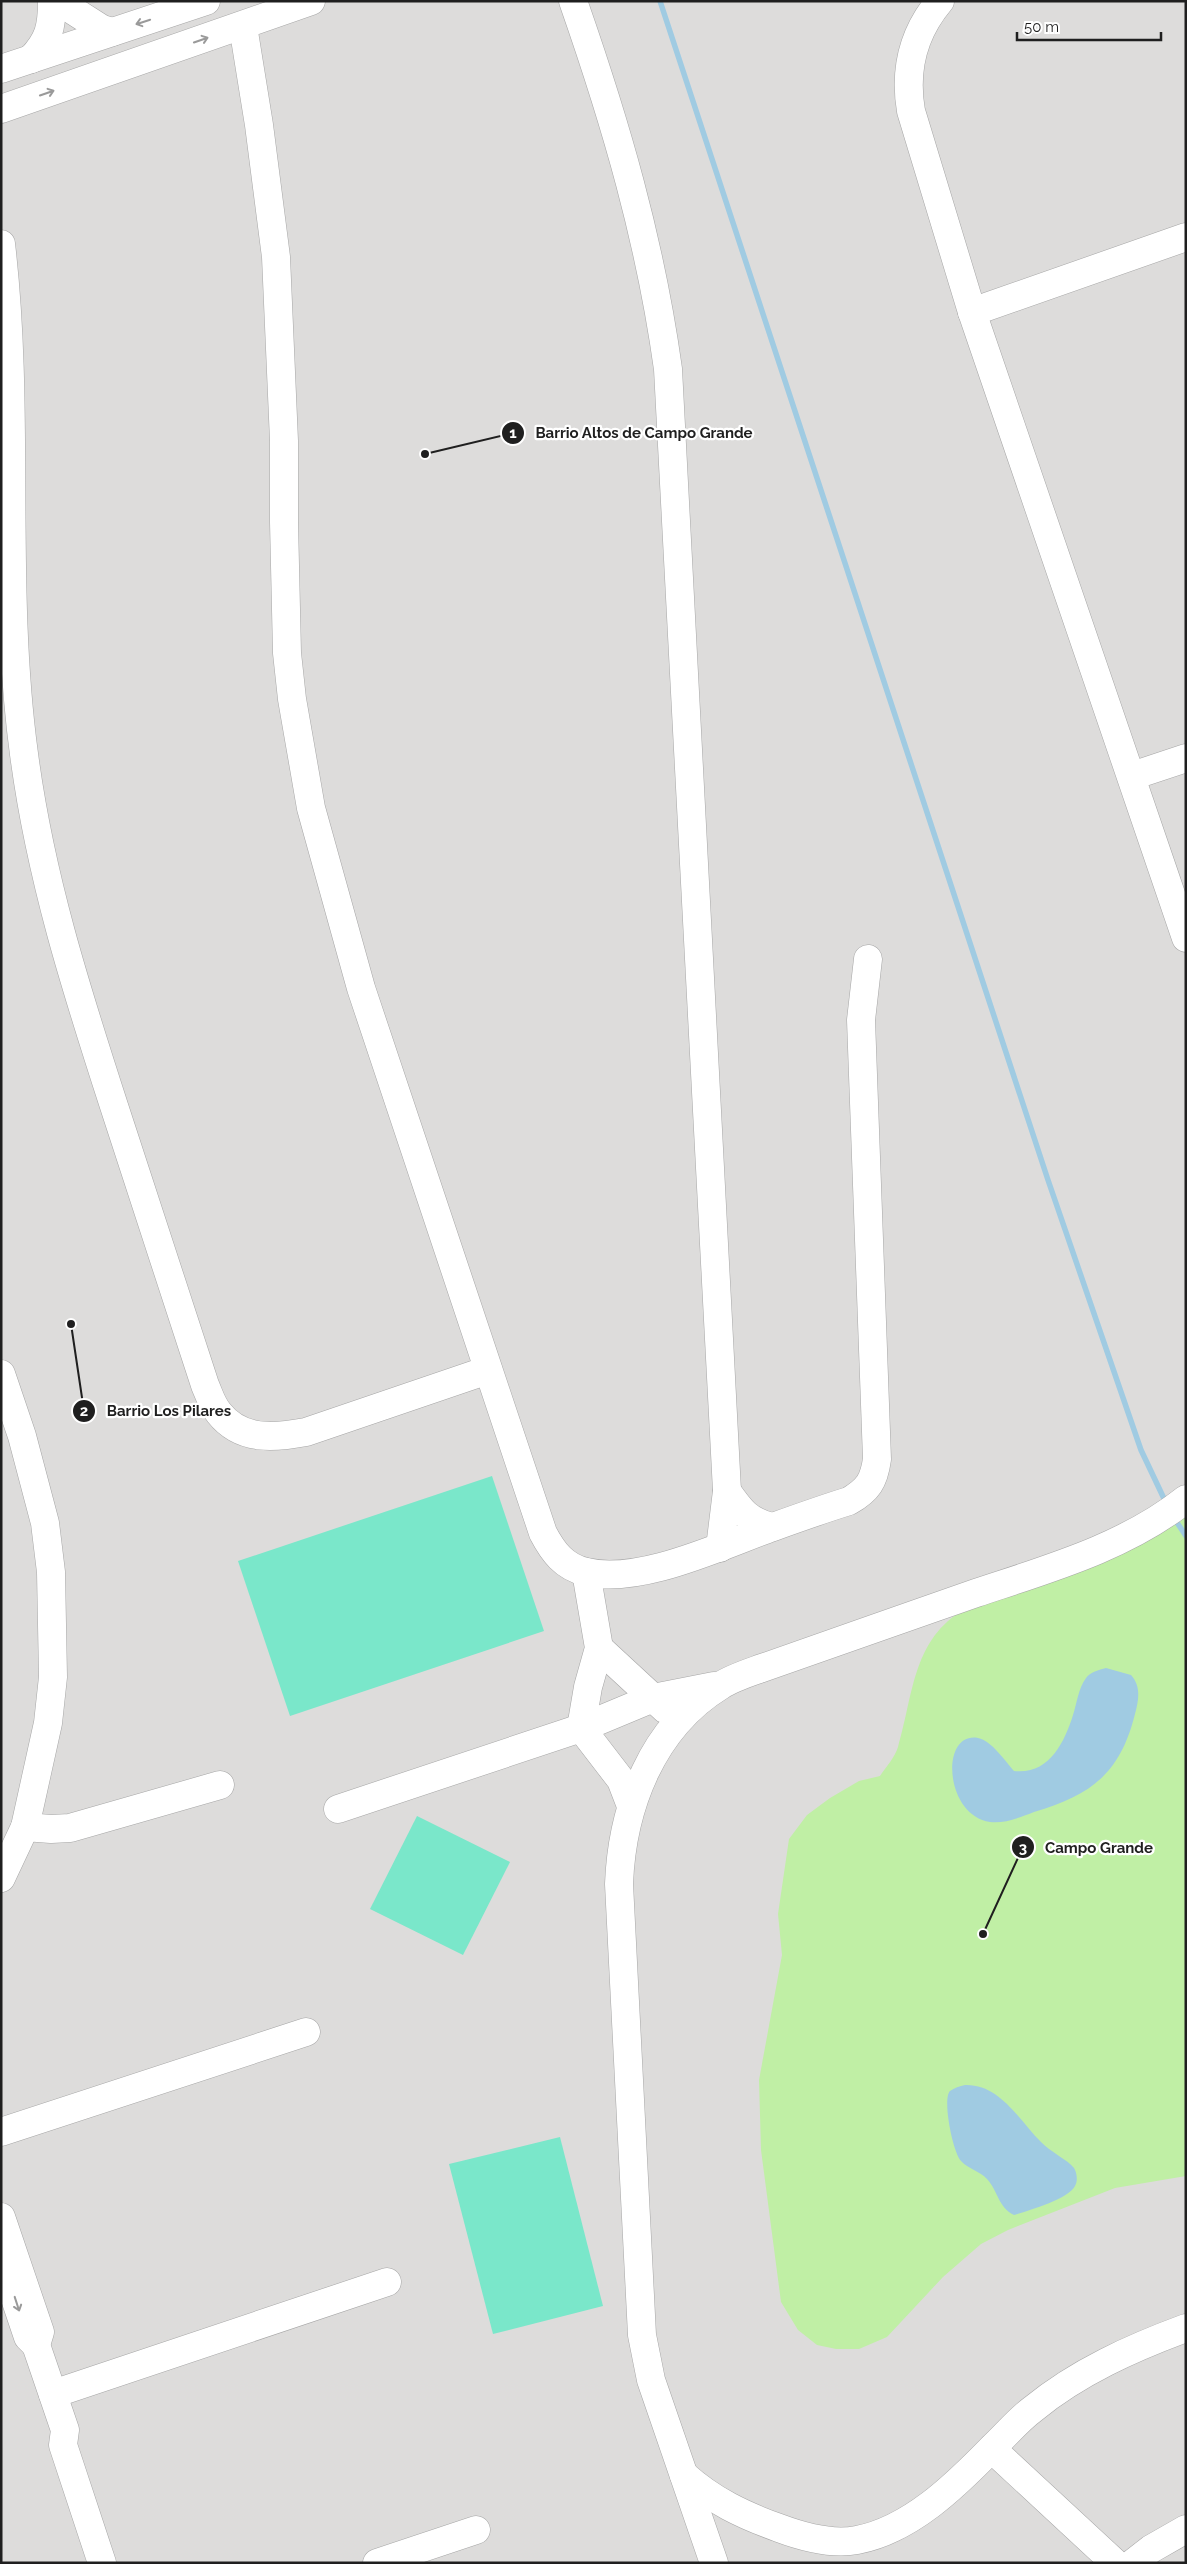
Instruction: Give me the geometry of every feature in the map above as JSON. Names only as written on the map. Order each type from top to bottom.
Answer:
[{"type":"street","points":[[31,59],[44,46],[47,38],[52,19],[52,1]]},
{"type":"street","points":[[58,1],[95,25],[112,32]]},
{"type":"street","points":[[1,69],[206,1]]},
{"type":"street","points":[[1,108],[311,1]]},
{"type":"street","points":[[573,1],[621,146],[642,226],[660,311],[668,369],[726,1491],[720,1548]]},
{"type":"street","points":[[940,1],[930,13],[918,34],[909,62],[907,90],[910,111],[972,312],[1186,938]]},
{"type":"street","points":[[242,26],[259,125],[276,257],[284,441],[287,653],[300,750],[324,862],[361,988],[542,1533],[554,1553],[568,1565],[586,1572],[621,1574],[720,1548],[772,1527],[849,1501],[868,1488],[875,1474],[877,1459],[861,1020],[868,959]]},
{"type":"street","points":[[972,312],[1186,237]]},
{"type":"street","points":[[1,244],[10,376],[15,668],[22,738],[38,842],[62,942],[204,1385],[218,1412],[231,1425],[246,1433],[282,1436],[306,1432],[488,1370]]},
{"type":"street","points":[[1132,776],[1186,758]]},
{"type":"street","points":[[1,1374],[22,1436],[45,1523],[51,1572],[53,1644],[48,1723],[25,1827],[1,1878]]},
{"type":"street","points":[[726,1491],[744,1514],[755,1522],[772,1527]]},
{"type":"street","points":[[338,1808],[581,1728],[653,1698],[721,1685],[762,1668],[1051,1568],[1106,1546],[1161,1519],[1186,1499]]},
{"type":"street","points":[[586,1572],[599,1648],[588,1687],[581,1728],[621,1780],[631,1806]]},
{"type":"street","points":[[599,1648],[677,1721]]},
{"type":"street","points":[[714,2563],[651,2380],[639,2303],[619,1884],[623,1838],[631,1806],[652,1757],[677,1721],[695,1703],[721,1685]]},
{"type":"street","points":[[25,1827],[70,1828],[220,1785]]},
{"type":"street","points":[[1,2132],[306,2032]]},
{"type":"street","points":[[1,2217],[40,2332],[36,2345]]},
{"type":"street","points":[[1,2257],[28,2337],[36,2345],[65,2430],[63,2445],[102,2563]]},
{"type":"street","points":[[53,2394],[387,2282]]},
{"type":"street","points":[[684,2475],[714,2499],[757,2520],[812,2538],[856,2541],[902,2524],[926,2508],[992,2449],[1032,2409],[1064,2386],[1126,2352],[1186,2328]]},
{"type":"street","points":[[65,2430],[77,2441],[117,2563]]},
{"type":"street","points":[[992,2449],[1115,2563]]},
{"type":"street","points":[[1133,2563],[1151,2549],[1186,2529]]},
{"type":"street","points":[[377,2563],[476,2530]]},
{"type":"shaded area","points":[[1,1],[1186,1],[1186,2563],[1,2563]]},
{"type":"green space","points":[[492,1476],[544,1631],[290,1716],[238,1561]]},
{"type":"green space","points":[[1186,1515],[1186,2176],[1115,2188],[1008,2230],[981,2244],[943,2277],[887,2337],[859,2349],[836,2349],[817,2345],[798,2330],[781,2302],[761,2150],[759,2080],[782,1955],[778,1914],[789,1839],[807,1815],[830,1798],[859,1781],[880,1776],[897,1751],[923,1655],[932,1639],[944,1625],[960,1612]]},
{"type":"green space","points":[[417,1816],[510,1862],[463,1955],[370,1909]]},
{"type":"green space","points":[[560,2137],[603,2306],[493,2334],[449,2164]]},
{"type":"water","points":[[1106,1668],[1131,1675],[1138,1688],[1138,1698],[1129,1735],[1121,1752],[1100,1779],[1072,1798],[1007,1821],[990,1822],[975,1816],[963,1805],[952,1775],[953,1760],[957,1747],[966,1739],[978,1738],[993,1747],[1014,1771],[1026,1771],[1036,1768],[1053,1755],[1065,1737],[1083,1682],[1092,1673]]},
{"type":"water","points":[[965,2085],[989,2090],[999,2097],[1017,2114],[1044,2145],[1074,2168],[1077,2179],[1071,2191],[1047,2204],[1014,2215],[1005,2208],[987,2179],[961,2161],[955,2148],[948,2115],[948,2096],[950,2091]]},
{"type":"waterway","points":[[660,1],[1048,1180],[1141,1450],[1167,1505]]},
{"type":"waterway","points":[[1174,1518],[1186,1536]]},
{"type":"place","name":"Barrio Altos de Campo Grande","points":[[425,454]]},
{"type":"place","name":"Barrio Los Pilares","points":[[71,1324]]},
{"type":"place","name":"Campo Grande","points":[[983,1934]]}]
